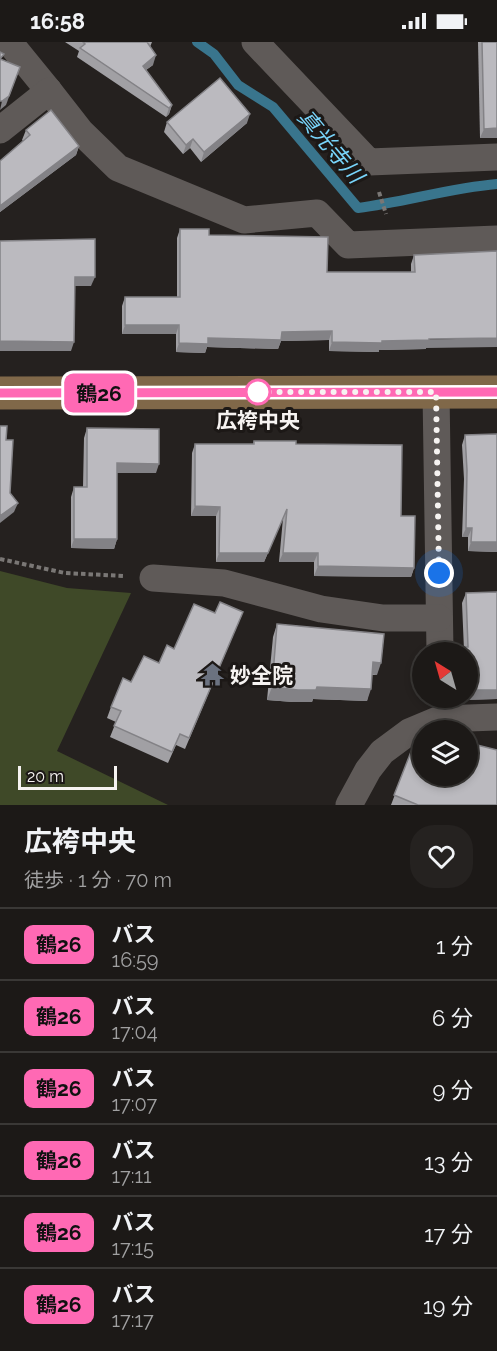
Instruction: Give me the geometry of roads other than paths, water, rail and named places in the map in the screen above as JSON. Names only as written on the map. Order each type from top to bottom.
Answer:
[{"type":"main road","points":[[0,393],[497,392]]},
{"type":"street","points":[[9,42],[81,132],[118,168],[244,220],[317,213],[348,245],[497,239]]},
{"type":"street","points":[[255,42],[369,162],[497,157]]},
{"type":"street","points":[[0,130],[49,91]]},
{"type":"street","points":[[436,392],[440,642]]},
{"type":"street","points":[[153,578],[224,583],[321,609],[383,618],[439,618]]},
{"type":"street","points":[[349,805],[368,770],[382,752],[440,708],[497,717]]},
{"type":"waterway","name":"真光寺川","points":[[197,42],[214,54],[238,85],[273,107],[358,208],[497,184]]},
{"type":"place","name":"広袴中央","points":[[258,392]]},
{"type":"place","name":"妙全院","points":[[212,675]]}]
